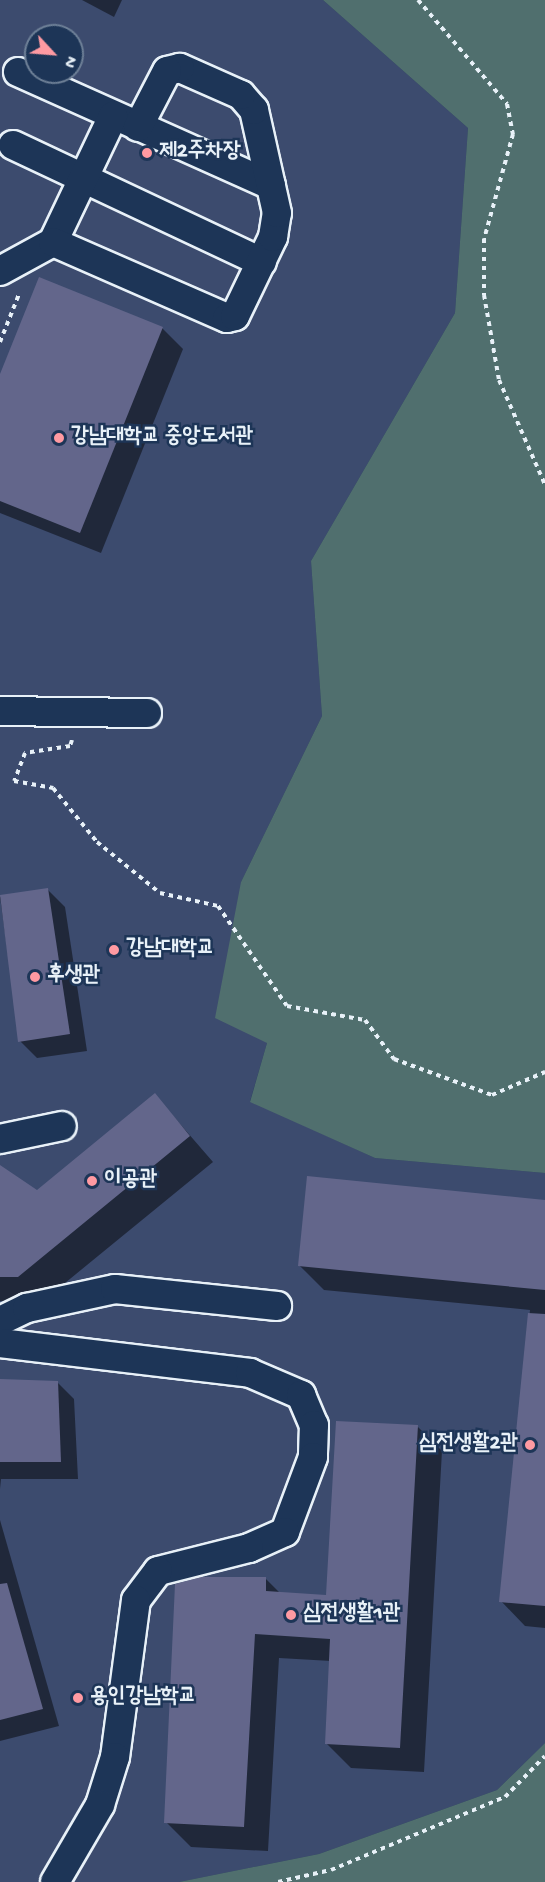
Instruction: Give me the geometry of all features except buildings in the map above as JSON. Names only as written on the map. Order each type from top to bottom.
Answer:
[{"type":"lane","points":[[0,271],[53,242],[85,178],[167,71],[190,72],[241,95],[254,110],[277,213],[262,262],[241,308],[227,318],[53,242]]},
{"type":"lane","points":[[18,72],[271,185]]},
{"type":"lane","points":[[13,145],[262,262]]},
{"type":"lane","points":[[0,711],[147,713]]},
{"type":"lane","points":[[0,1139],[62,1126]]},
{"type":"lane","points":[[0,1321],[27,1308],[115,1289],[277,1306]]},
{"type":"lane","points":[[0,1343],[250,1373],[301,1395],[314,1425],[313,1457],[285,1532],[249,1548],[158,1571],[136,1600],[115,1757],[100,1805],[55,1882]]},
{"type":"path","points":[[418,0],[507,104],[513,134],[484,239],[484,296],[499,380],[545,485]]},
{"type":"path","points":[[81,713],[70,746],[25,753],[14,781],[53,788],[97,842],[160,893],[218,906],[287,1006],[365,1020],[394,1059],[492,1095],[545,1072]]},
{"type":"path","points":[[278,1882],[331,1870],[505,1797],[545,1756]]},
{"type":"shaded area","name":"강남대학교","points":[[0,0],[323,0],[468,128],[455,313],[311,561],[322,716],[241,882],[267,1043],[250,1101],[375,1158],[545,1173],[545,1743],[497,1790],[319,1854],[179,1882],[0,1882]]},
{"type":"green space","points":[[323,0],[545,0],[545,1173],[375,1158],[250,1102],[267,1043],[215,1018],[241,882],[322,716],[311,561],[455,313],[468,128]]},
{"type":"green space","points":[[545,1743],[545,1882],[179,1882],[319,1854],[497,1790]]},
{"type":"place","name":"제2주차장","points":[[147,153]]},
{"type":"place","name":"강남대학교 중앙도서관","points":[[59,438]]},
{"type":"place","name":"강남대학교","points":[[114,950]]},
{"type":"place","name":"후생관","points":[[35,977]]},
{"type":"place","name":"이공관","points":[[92,1181]]},
{"type":"place","name":"심전생활2관","points":[[530,1445]]},
{"type":"place","name":"심전생활1관","points":[[291,1615]]},
{"type":"place","name":"용인강남학교","points":[[78,1698]]}]
